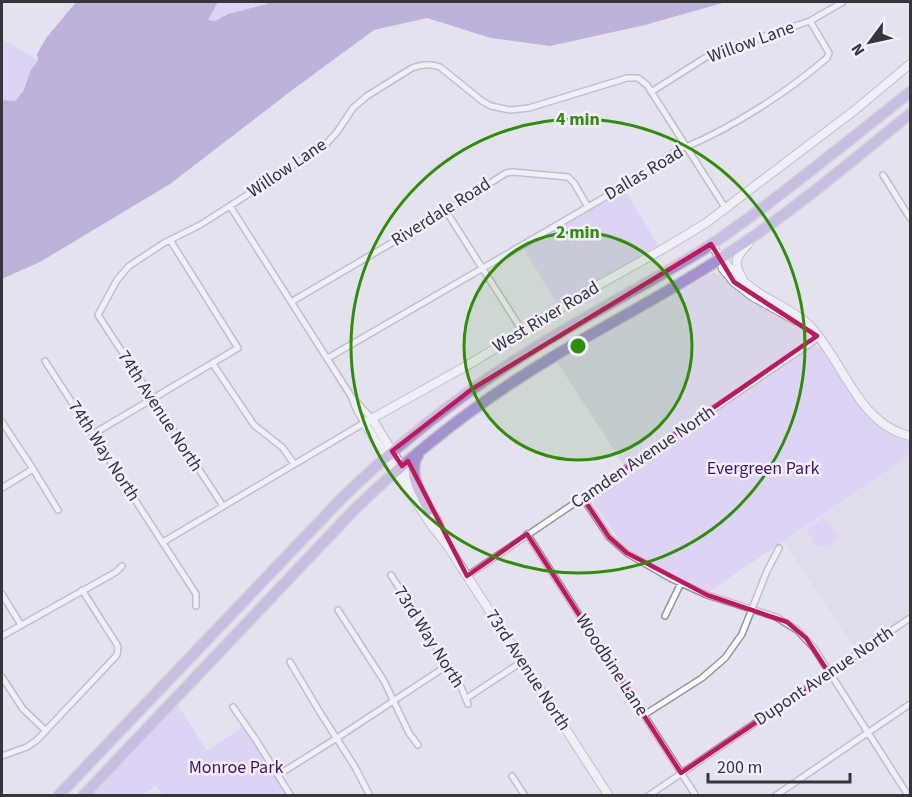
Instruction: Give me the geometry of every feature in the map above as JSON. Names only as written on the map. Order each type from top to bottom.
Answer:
[{"type":"highway","points":[[58,795],[343,497],[389,454],[435,416],[488,378],[548,340],[711,244],[775,199],[910,92]]},
{"type":"highway","points":[[83,795],[355,509],[420,451],[483,402],[537,367],[721,259],[764,229],[910,114]]},
{"type":"highway","points":[[420,451],[413,473],[429,510]]},
{"type":"street","name":"Willow Lane","points":[[98,315],[123,272],[136,261],[200,225],[325,145],[337,132],[352,108],[418,65],[433,64],[440,67],[490,106],[510,110],[529,108],[633,77],[643,81],[651,92],[711,54],[810,21],[843,2]]},
{"type":"street","name":"Dallas Road","points":[[328,358],[638,178],[680,148],[720,131],[784,92],[827,58],[829,53],[810,21]]},
{"type":"street","name":"West River Road","points":[[163,542],[679,240],[726,209],[855,110],[910,64]]},
{"type":"street","points":[[651,92],[726,209]]},
{"type":"street","name":"Riverdale Road","points":[[291,302],[506,173],[568,177],[588,207]]},
{"type":"street","points":[[883,175],[910,218]]},
{"type":"street","name":"73rd Avenue North","points":[[230,206],[328,358],[364,423],[429,510],[447,545]]},
{"type":"street","points":[[446,211],[523,332]]},
{"type":"street","points":[[758,293],[739,273],[736,263],[738,254],[764,229]]},
{"type":"street","points":[[93,434],[238,348],[170,240]]},
{"type":"street","points":[[711,244],[721,259],[742,281],[808,325],[827,349],[864,406],[875,418],[893,431],[910,436]]},
{"type":"street","points":[[721,259],[723,269],[734,282],[752,296],[817,336]]},
{"type":"street","name":"74th Avenue North","points":[[98,315],[223,506]]},
{"type":"street","name":"Camden Avenue North","points":[[467,576],[812,342],[817,336]]},
{"type":"street","name":"74th Way North","points":[[45,361],[196,594],[196,606]]},
{"type":"street","points":[[213,364],[254,425],[283,448],[294,464]]},
{"type":"street","name":"73rd Avenue North","points":[[351,396],[372,418],[389,454]]},
{"type":"street","points":[[2,422],[58,510]]},
{"type":"street","points":[[2,488],[33,469]]},
{"type":"street","name":"73rd Avenue North","points":[[399,469],[432,526],[447,545],[609,795]]},
{"type":"street","points":[[583,498],[609,537],[627,553],[706,595],[776,617],[797,630],[814,648],[906,792]]},
{"type":"street","name":"Woodbine Lane","points":[[527,534],[696,795]]},
{"type":"street","points":[[644,715],[714,669],[734,647],[742,634],[779,548]]},
{"type":"street","points":[[2,636],[116,572],[122,566]]},
{"type":"street","name":"73rd Way North","points":[[391,575],[462,687],[468,701],[523,661]]},
{"type":"street","points":[[665,616],[681,583]]},
{"type":"street","points":[[2,756],[32,744],[116,658],[118,651],[116,643],[82,590]]},
{"type":"street","points":[[2,594],[21,625]]},
{"type":"street","points":[[338,610],[384,681],[399,716],[418,745]]},
{"type":"street","name":"Dupont Avenue North","points":[[648,795],[910,618]]},
{"type":"street","points":[[290,662],[370,795]]},
{"type":"street","points":[[278,775],[448,665]]},
{"type":"street","points":[[2,677],[23,709],[46,731]]},
{"type":"street","points":[[775,795],[910,704]]},
{"type":"street","points":[[233,707],[291,795]]},
{"type":"street","points":[[512,776],[525,795]]},
{"type":"highlighted area","points":[[711,244],[734,282],[817,336],[583,498],[609,537],[627,553],[707,595],[787,622],[806,638],[829,673],[681,773],[527,534],[467,576],[408,461],[402,466],[392,451],[472,389]]},
{"type":"shaded area","points":[[76,2],[218,2],[208,20],[215,21],[228,14],[270,2],[726,2],[645,25],[550,46],[491,38],[427,18],[374,30],[170,184],[40,262],[2,279],[2,100],[15,101],[23,91],[31,70],[38,60],[37,54],[47,37]]},
{"type":"shaded area","points":[[714,273],[722,275],[743,294],[764,308],[803,328],[810,337],[809,340],[625,467],[557,362]]},
{"type":"shaded area","points":[[910,455],[910,614],[856,651],[784,542]]},
{"type":"green space","points":[[218,2],[270,2],[228,14],[215,21],[208,20]]},
{"type":"green space","points":[[2,39],[38,60],[15,101],[3,100],[2,103]]},
{"type":"green space","points":[[625,190],[658,245],[558,305],[524,249]]},
{"type":"green space","name":"Evergreen Park","points":[[813,346],[823,349],[849,391],[870,417],[895,436],[910,440],[910,455],[710,591],[650,562],[618,538],[590,498]]},
{"type":"green space","points":[[824,518],[839,538],[828,546],[815,546],[807,530]]},
{"type":"green space","name":"Monroe Park","points":[[177,704],[207,751],[244,726],[287,795],[162,795],[156,786],[142,795],[92,796]]}]
